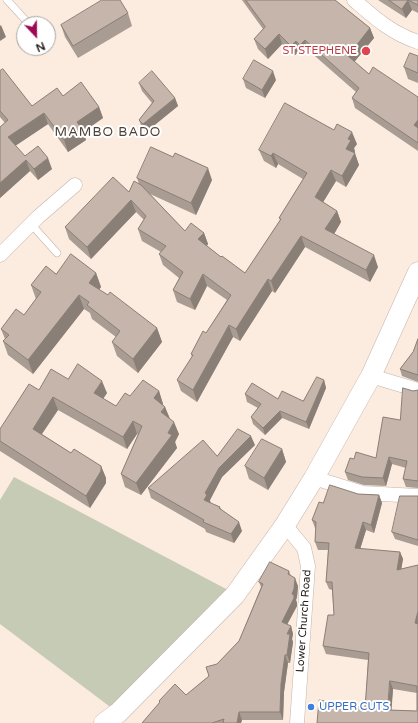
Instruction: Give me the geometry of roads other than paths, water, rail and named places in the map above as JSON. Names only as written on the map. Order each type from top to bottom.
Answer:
[{"type":"main road","points":[[104,723],[118,713],[236,595],[285,525],[314,478],[371,376],[418,272]]},
{"type":"street","points":[[354,0],[381,24],[418,42]]},
{"type":"street","points":[[0,254],[75,185]]},
{"type":"street","points":[[371,376],[418,390]]},
{"type":"street","points":[[314,478],[363,493],[418,496]]},
{"type":"street","name":"Lower Church Road","points":[[285,525],[304,548],[308,566],[297,723]]},
{"type":"lane","points":[[7,0],[22,16]]},
{"type":"lane","points":[[31,224],[57,253]]},
{"type":"place","name":"ST STEPHENE","points":[[366,51]]},
{"type":"place","name":"UPPER CUTS","points":[[311,707]]},
{"type":"district","name":"MAMBO BADO","points":[[108,133]]}]
